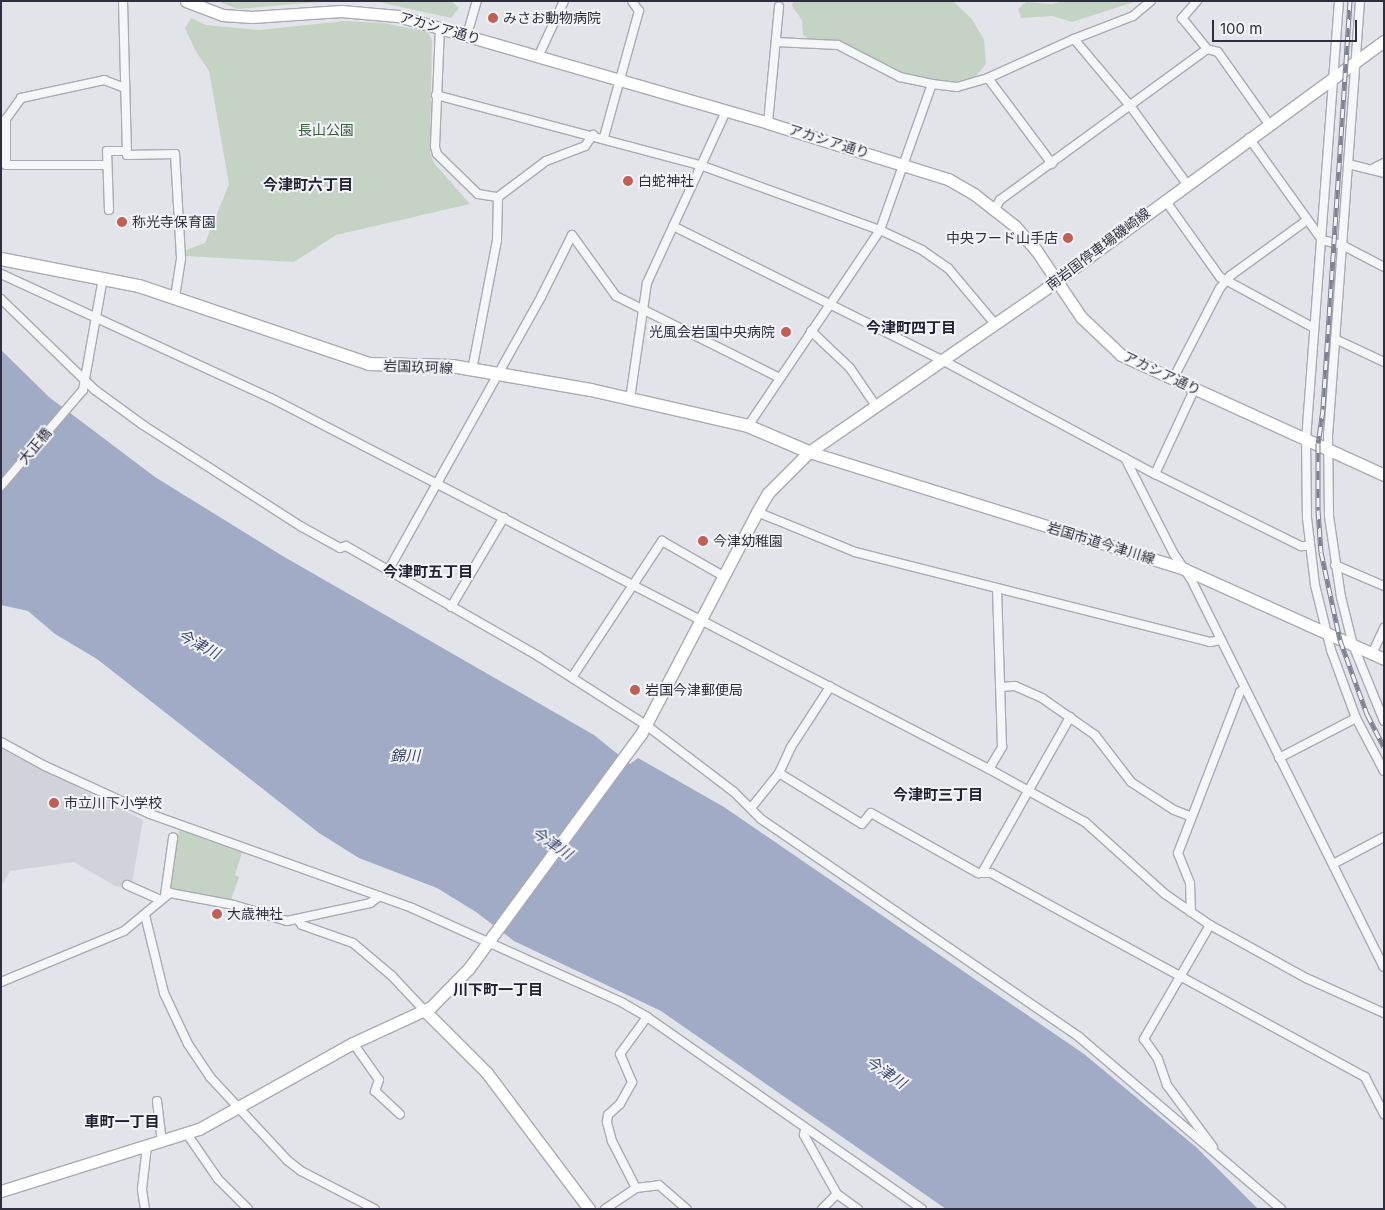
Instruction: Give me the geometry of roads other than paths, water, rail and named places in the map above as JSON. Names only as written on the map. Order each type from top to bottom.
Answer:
[{"type":"main road","name":"岩国玖珂線","points":[[1,259],[103,278],[175,297],[370,364],[472,370],[630,399],[748,426],[809,452]]},
{"type":"street","points":[[123,1],[127,155],[175,154],[181,259],[175,297]]},
{"type":"street","name":"アカシア通り","points":[[186,1],[222,15],[252,17],[371,11],[440,27],[903,163],[948,179],[995,209],[1036,250],[1081,317],[1101,339],[1121,354],[1384,475]]},
{"type":"street","points":[[467,35],[477,1]]},
{"type":"street","points":[[538,57],[564,1]]},
{"type":"street","points":[[604,137],[639,11],[632,1]]},
{"type":"street","points":[[776,42],[838,46],[900,77],[957,87],[988,78],[1074,39],[1133,16],[1151,1]]},
{"type":"street","points":[[1197,1],[1182,18],[1207,49],[1218,52],[1269,124]]},
{"type":"street","points":[[1340,1],[1306,438],[1309,546],[1326,632],[1356,718],[1384,771]]},
{"type":"street","points":[[1360,1],[1328,448],[1329,516],[1335,565],[1353,645],[1384,722]]},
{"type":"street","points":[[768,123],[779,8]]},
{"type":"street","points":[[440,27],[436,95],[437,154],[478,194],[498,197],[546,161],[585,146],[593,135]]},
{"type":"street","points":[[1074,39],[1130,107],[1187,184]]},
{"type":"street","name":"南岩国停車場磯崎線","points":[[1,1191],[187,1134],[240,1107],[353,1043],[425,1011],[447,992],[490,939],[634,745],[768,493],[809,452],[1057,280],[1384,41]]},
{"type":"street","points":[[995,209],[1000,200],[1052,164],[1207,49]]},
{"type":"street","points":[[988,78],[1052,164]]},
{"type":"street","points":[[107,165],[6,165],[6,119],[21,98],[104,80],[125,88]]},
{"type":"street","points":[[748,426],[778,377],[880,230],[932,84]]},
{"type":"street","points":[[436,95],[604,137],[700,165],[880,230],[922,250],[948,268],[995,324]]},
{"type":"street","points":[[630,399],[641,308],[647,283],[726,111]]},
{"type":"street","points":[[1249,138],[1322,240],[1342,246],[1384,267]]},
{"type":"street","points":[[108,210],[107,151],[127,151]]},
{"type":"street","points":[[1374,168],[1384,163]]},
{"type":"street","points":[[1348,164],[1374,168],[1384,173]]},
{"type":"street","points":[[472,370],[498,240],[498,197]]},
{"type":"street","points":[[1165,200],[1225,281],[1314,328]]},
{"type":"street","points":[[1173,379],[1225,281],[1307,220]]},
{"type":"street","points":[[673,226],[830,302],[1155,474],[1301,546],[1309,546]]},
{"type":"street","points":[[388,571],[572,235],[616,296],[778,377]]},
{"type":"street","points":[[1,274],[271,398],[437,482],[1029,790],[1085,822],[1165,894],[1210,925],[1306,978],[1384,1013]]},
{"type":"street","points":[[87,381],[103,278]]},
{"type":"street","points":[[1,299],[87,381],[122,411],[236,486],[340,548],[346,546],[573,676],[646,725],[751,808],[761,819],[1079,1037],[1173,1119],[1217,1152],[1281,1209]]},
{"type":"street","points":[[811,330],[850,368],[876,406]]},
{"type":"street","points":[[1335,339],[1384,362]]},
{"type":"street","name":"大正橋","points":[[1,486],[69,407],[87,381]]},
{"type":"street","points":[[1155,474],[1195,388]]},
{"type":"street","name":"岩国市道今津川線","points":[[809,452],[1184,569],[1384,659]]},
{"type":"street","points":[[1125,458],[1221,640],[1384,967]]},
{"type":"street","points":[[757,512],[830,544],[1210,642],[1221,640]]},
{"type":"street","points":[[451,607],[504,517]]},
{"type":"street","points":[[573,676],[662,541],[723,576]]},
{"type":"street","points":[[1335,565],[1384,586]]},
{"type":"street","points":[[989,769],[1002,747],[997,588]]},
{"type":"street","points":[[1372,654],[1384,628]]},
{"type":"street","points":[[751,808],[779,773],[791,747],[830,687]]},
{"type":"street","points":[[1000,687],[1026,689],[1070,717],[1096,736],[1131,782],[1174,810],[1192,817]]},
{"type":"street","points":[[1191,912],[1190,883],[1178,853],[1240,692],[1245,688]]},
{"type":"street","points":[[779,773],[862,824],[871,813],[978,873],[983,871],[1070,717]]},
{"type":"street","points":[[1280,758],[1356,718]]},
{"type":"street","points":[[1,742],[45,766],[150,814],[380,896],[490,939],[647,1017],[922,1209]]},
{"type":"street","points":[[1333,864],[1384,837]]},
{"type":"street","points":[[1,982],[124,931],[145,915],[162,897],[173,838]]},
{"type":"street","points":[[983,871],[1181,976],[1365,1077],[1384,1114]]},
{"type":"street","points":[[127,885],[162,897],[197,897],[287,921],[370,903],[380,896]]},
{"type":"street","points":[[145,915],[164,993],[188,1044],[210,1077],[240,1107],[287,1160],[301,1171],[375,1209]]},
{"type":"street","points":[[298,920],[302,925],[353,943],[392,976],[487,1073],[589,1209]]},
{"type":"street","points":[[1210,925],[1144,1039],[1158,1059],[1167,1084],[1217,1152]]},
{"type":"street","points":[[636,1188],[612,1141],[607,1122],[632,1082],[620,1054],[647,1017]]},
{"type":"street","points":[[353,1043],[379,1080],[375,1090],[400,1114]]},
{"type":"street","points":[[157,1101],[162,1142]]},
{"type":"street","points":[[805,1129],[804,1135],[838,1194],[858,1209]]},
{"type":"street","points":[[187,1134],[218,1179],[248,1209]]},
{"type":"street","points":[[145,1209],[142,1189],[147,1146]]},
{"type":"street","points":[[605,1209],[636,1188],[659,1185],[687,1209]]},
{"type":"street","points":[[822,1209],[838,1194]]},
{"type":"water","name":"錦川","points":[[1,350],[49,397],[155,477],[281,555],[594,735],[630,764],[638,758],[724,807],[1084,1054],[1196,1147],[1258,1209],[946,1209],[661,1011],[514,941],[476,912],[437,888],[359,858],[319,833],[97,659],[55,634],[28,611],[1,605]]},
{"type":"railway","points":[[1350,1],[1323,409],[1318,443],[1318,510],[1321,552],[1340,640],[1367,714],[1384,747]]},
{"type":"place","name":"みさお動物病院","points":[[493,18]]},
{"type":"place","name":"白蛇神社","points":[[628,181]]},
{"type":"place","name":"称光寺保育園","points":[[122,222]]},
{"type":"place","name":"中央フード山手店","points":[[1068,238]]},
{"type":"place","name":"光風会岩国中央病院","points":[[786,332]]},
{"type":"place","name":"今津幼稚園","points":[[703,541]]},
{"type":"place","name":"岩国今津郵便局","points":[[635,690]]},
{"type":"place","name":"市立川下小学校","points":[[54,803]]},
{"type":"place","name":"大歳神社","points":[[217,914]]},
{"type":"district","name":"今津町六丁目","points":[[308,185]]},
{"type":"district","name":"今津町四丁目","points":[[911,328]]},
{"type":"district","name":"今津町五丁目","points":[[428,572]]},
{"type":"district","name":"今津町三丁目","points":[[938,795]]},
{"type":"district","name":"川下町一丁目","points":[[498,990]]},
{"type":"district","name":"車町一丁目","points":[[122,1122]]},
{"type":"park label","name":"長山公園","points":[[326,130]]},
{"type":"water label","name":"今津川","points":[[199,644]]},
{"type":"water label","name":"今津川","points":[[552,843]]},
{"type":"water label","name":"今津川","points":[[886,1072]]}]
